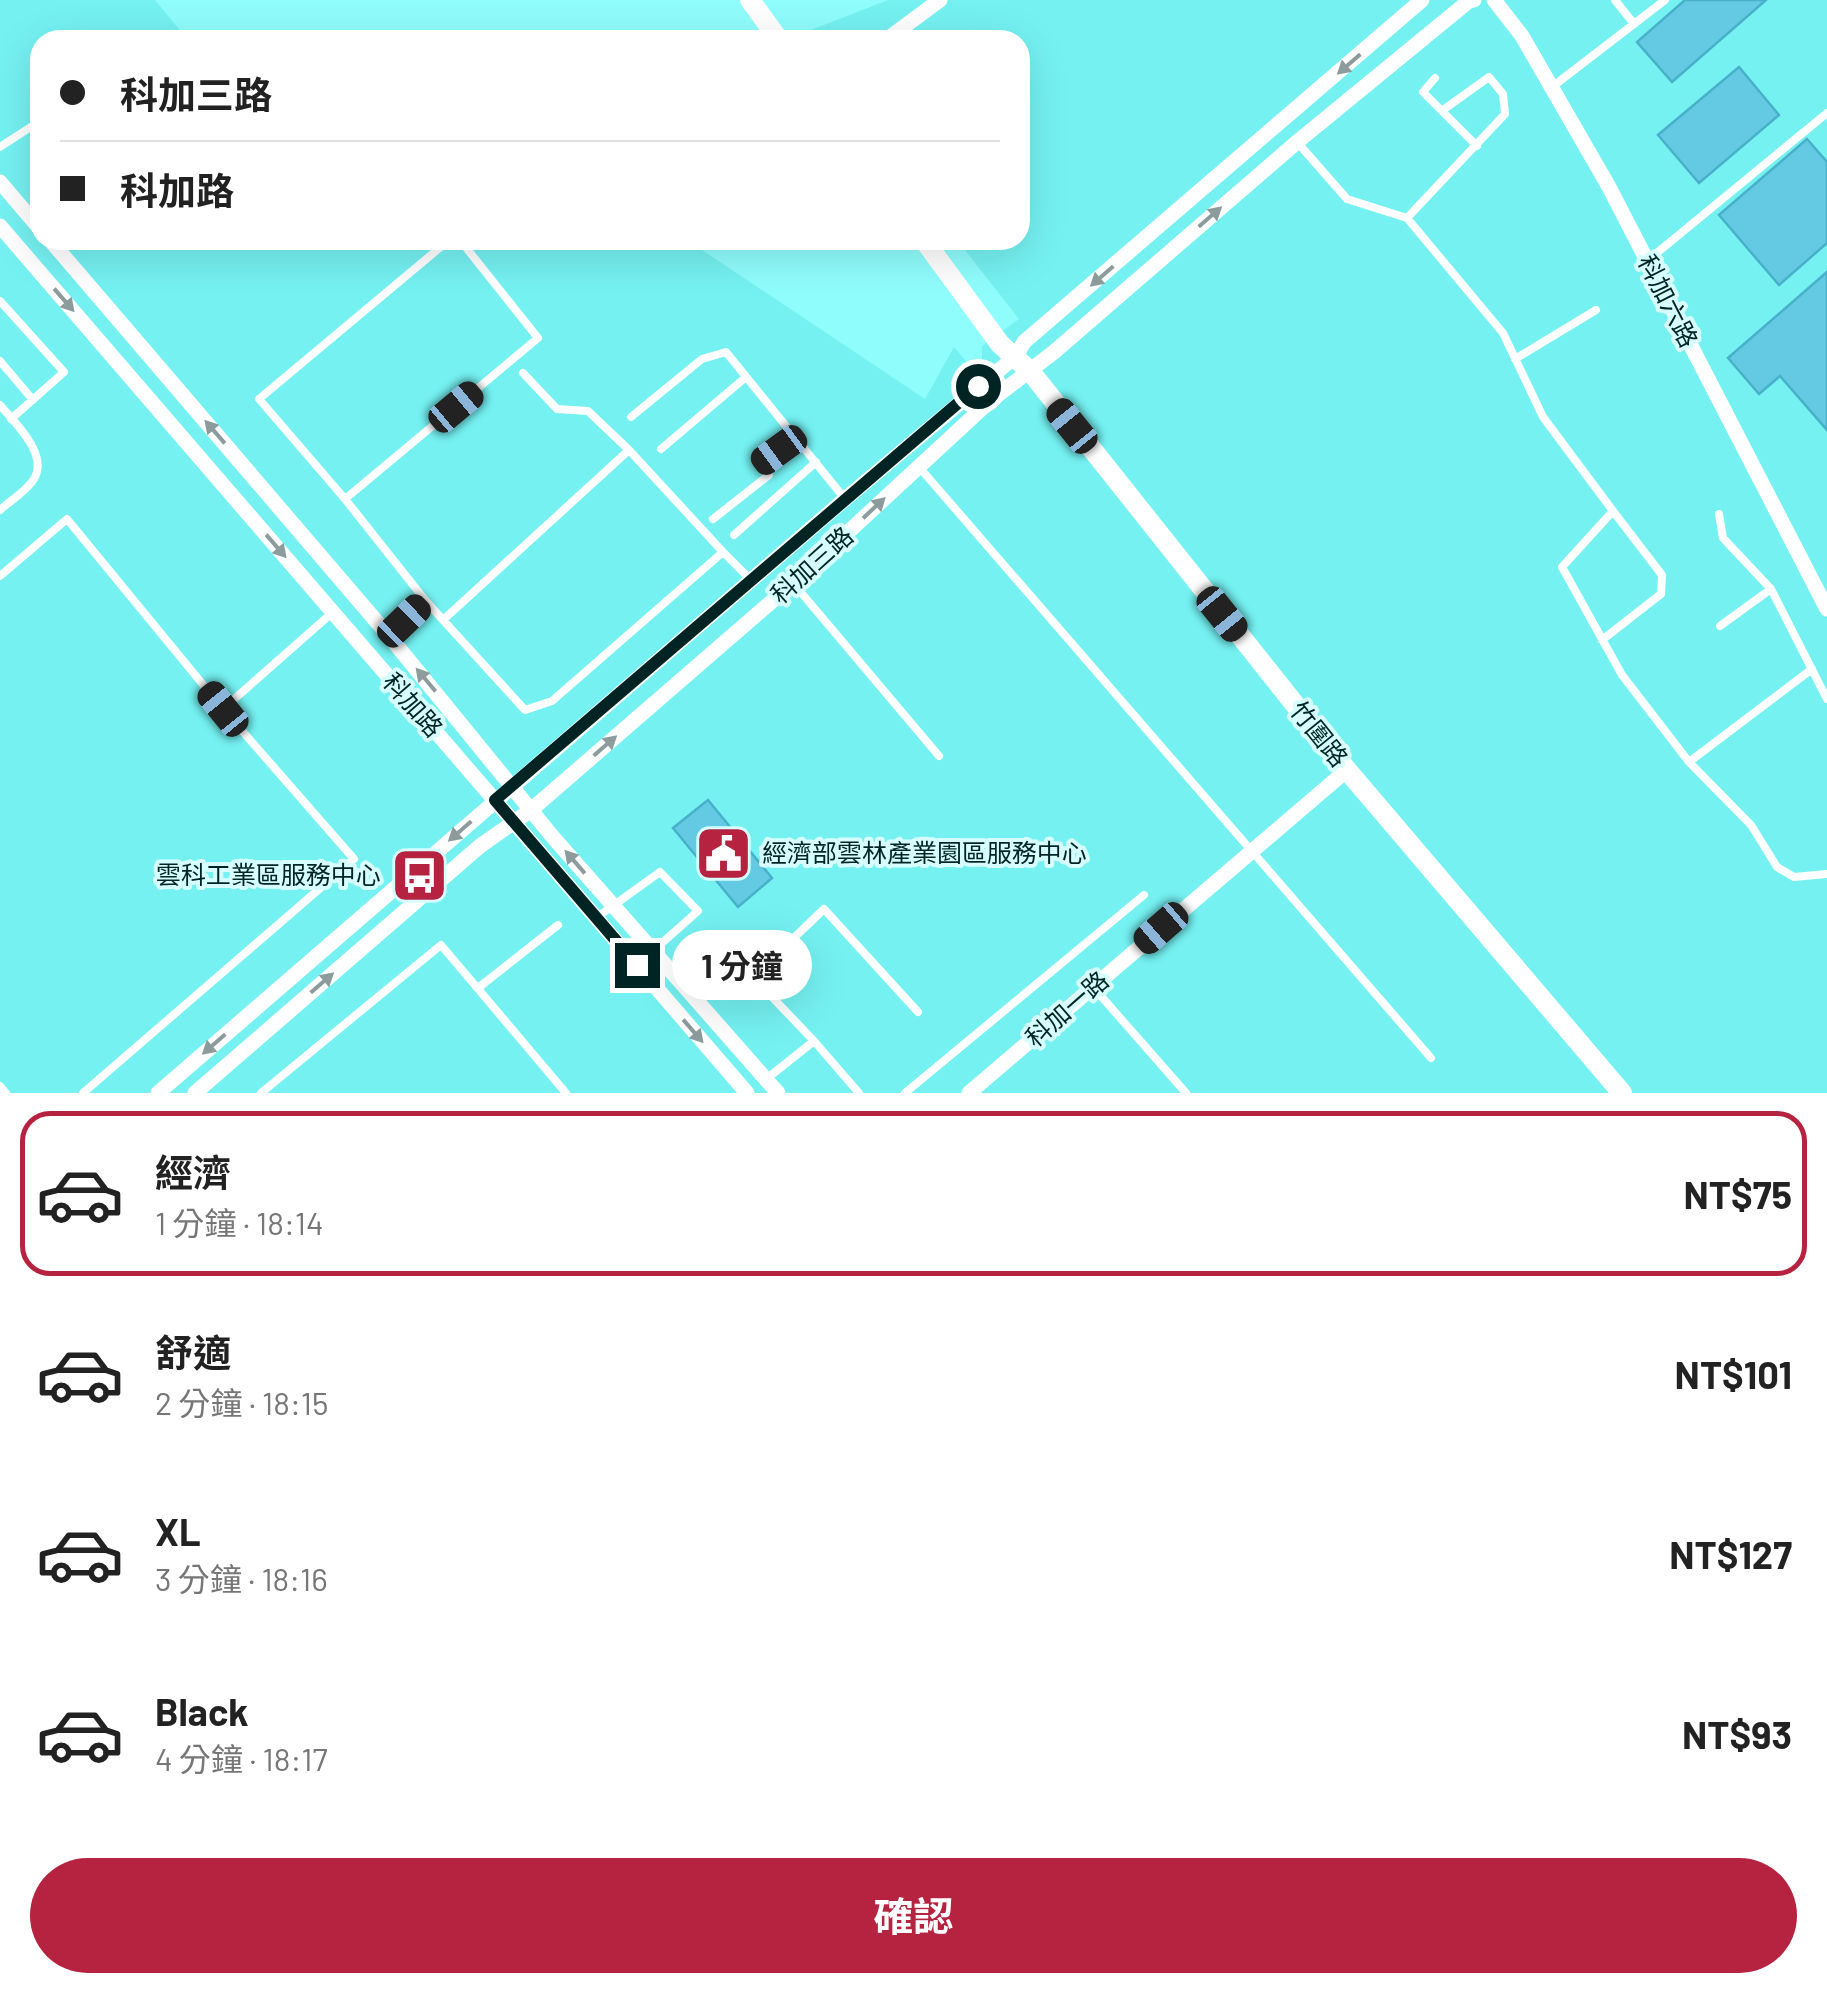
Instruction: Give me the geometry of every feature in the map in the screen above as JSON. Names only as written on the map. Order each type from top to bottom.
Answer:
[{"type":"street","points":[[750,0],[772,30]]},
{"type":"street","points":[[900,30],[940,0]]},
{"type":"street","name":"科加三路","points":[[196,1093],[480,846],[531,810],[793,583],[990,401],[1024,365],[1024,342],[1422,0]]},
{"type":"street","name":"科加三路","points":[[158,1093],[846,499],[1024,365],[1474,0]]},
{"type":"street","name":"科加六路","points":[[1494,0],[1522,36],[1648,261],[1827,609]]},
{"type":"street","points":[[0,182],[30,216]]},
{"type":"street","name":"科加路","points":[[0,226],[747,1093]]},
{"type":"street","name":"科加路","points":[[59,250],[390,636],[511,787],[778,1093]]},
{"type":"street","name":"竹圍路","points":[[931,250],[1000,344],[1024,365],[1347,770],[1622,1093]]},
{"type":"street","name":"科加一路","points":[[969,1093],[1347,770]]},
{"type":"lane","points":[[1615,0],[1634,24]]},
{"type":"lane","points":[[1552,87],[1665,0]]},
{"type":"lane","points":[[1435,78],[1423,92],[1477,146]]},
{"type":"lane","points":[[1408,218],[1505,114],[1503,94],[1489,78],[1444,110]]},
{"type":"lane","points":[[1648,261],[1827,113]]},
{"type":"lane","points":[[0,147],[30,128]]},
{"type":"lane","points":[[1297,142],[1347,200],[1408,218],[1503,333],[1542,417],[1662,575],[1661,594],[1602,640]]},
{"type":"lane","points":[[437,250],[259,399],[425,600],[525,710],[552,701],[723,552]]},
{"type":"lane","points":[[345,499],[538,338],[468,250]]},
{"type":"lane","points":[[0,301],[64,372],[11,418]]},
{"type":"lane","points":[[1515,359],[1596,310]]},
{"type":"lane","points":[[631,417],[702,359],[726,352],[846,499]]},
{"type":"lane","points":[[0,361],[32,400]]},
{"type":"lane","points":[[522,373],[557,409],[588,411],[751,580]]},
{"type":"lane","points":[[661,449],[746,377]]},
{"type":"lane","points":[[0,406],[27,437],[38,468],[34,480],[0,510]]},
{"type":"lane","points":[[712,519],[768,475],[762,463],[796,438]]},
{"type":"lane","points":[[444,620],[629,450]]},
{"type":"lane","points":[[734,535],[816,462]]},
{"type":"lane","points":[[919,466],[1431,1058]]},
{"type":"lane","points":[[1613,512],[1562,567],[1622,675],[1689,762],[1751,826],[1777,867],[1794,876],[1827,874]]},
{"type":"lane","points":[[1719,514],[1723,538],[1771,589],[1827,698]]},
{"type":"lane","points":[[0,576],[67,518],[223,709],[354,859],[82,1093]]},
{"type":"lane","points":[[793,583],[939,756]]},
{"type":"lane","points":[[1720,626],[1771,589]]},
{"type":"lane","points":[[390,636],[425,600]]},
{"type":"lane","points":[[223,709],[333,612]]},
{"type":"lane","points":[[1689,762],[1812,669]]},
{"type":"lane","points":[[596,918],[660,872],[698,911],[637,965]]},
{"type":"lane","points":[[905,1093],[1144,895]]},
{"type":"lane","points":[[859,1093],[754,976],[824,909],[918,1012]]},
{"type":"lane","points":[[478,988],[558,925]]},
{"type":"lane","points":[[260,1093],[441,945],[566,1093]]},
{"type":"lane","points":[[1093,987],[1186,1093]]},
{"type":"lane","points":[[766,1080],[814,1041]]},
{"type":"lane","points":[[0,1086],[6,1093]]},
{"type":"shaded area","points":[[0,0],[155,0],[180,30],[30,30],[30,250],[702,250],[925,399],[954,347],[972,368],[982,359],[982,346],[1019,319],[965,250],[1030,250],[1030,30],[811,30],[888,0],[1827,0],[1827,1093],[0,1093]]},
{"type":"building","points":[[1685,0],[1766,0],[1672,82],[1637,42]]},
{"type":"building","points":[[1739,67],[1779,115],[1699,183],[1658,135]]},
{"type":"building","points":[[1807,139],[1827,162],[1827,243],[1779,285],[1719,215]]},
{"type":"building","points":[[1827,272],[1827,430],[1780,376],[1759,394],[1728,358]]},
{"type":"building","name":"經濟部雲林產業園區服務中心","points":[[708,800],[772,878],[738,907],[673,828]]},
{"type":"place","name":"經濟部雲林產業園區服務中心","points":[[723,853]]},
{"type":"place","name":"雲科工業區服務中心","points":[[420,875]]},
{"type":"route","points":[[637,965],[495,800],[978,386]]}]
